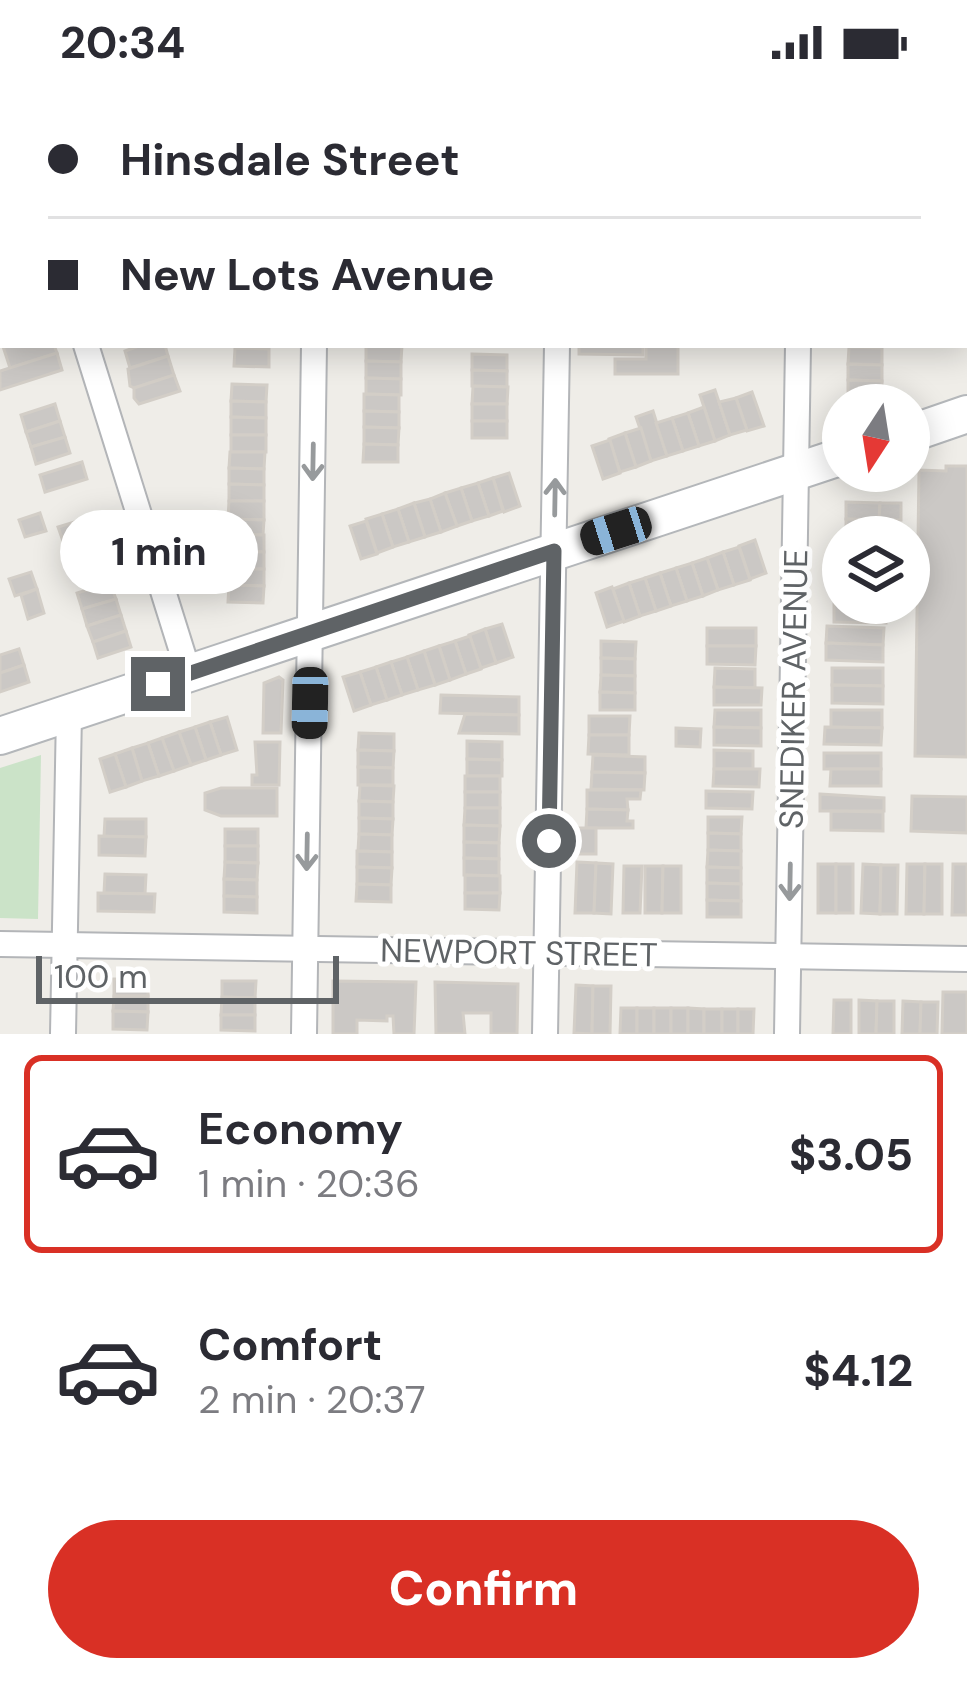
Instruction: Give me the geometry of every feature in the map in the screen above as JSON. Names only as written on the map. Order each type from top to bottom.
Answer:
[{"type":"street","points":[[87,348],[189,674]]},
{"type":"street","points":[[304,1034],[314,348]]},
{"type":"street","points":[[545,1034],[557,348]]},
{"type":"street","name":"SNEDIKER AVENUE","points":[[787,1034],[799,348]]},
{"type":"street","points":[[930,427],[967,414]]},
{"type":"street","points":[[0,736],[822,463]]},
{"type":"street","points":[[63,1034],[69,713]]},
{"type":"street","name":"NEWPORT STREET","points":[[0,944],[967,958]]},
{"type":"green space","points":[[41,755],[38,919],[0,918],[0,768]]},
{"type":"building","points":[[4,348],[55,348],[57,353],[10,368]]},
{"type":"building","points":[[166,348],[168,356],[130,368],[125,351]]},
{"type":"building","points":[[235,348],[269,349],[269,367],[234,366]]},
{"type":"building","points":[[366,348],[402,348],[401,362],[366,361]]},
{"type":"building","points":[[579,348],[643,348],[643,355],[579,354]]},
{"type":"building","points":[[646,348],[678,348],[678,374],[615,374],[615,359],[646,359]]},
{"type":"building","points":[[849,348],[882,348],[882,365],[848,364]]},
{"type":"building","points":[[57,353],[62,370],[0,390],[0,371]]},
{"type":"building","points":[[472,354],[507,355],[507,371],[472,370]]},
{"type":"building","points":[[168,356],[174,375],[130,386],[128,369]]},
{"type":"building","points":[[366,361],[401,362],[401,379],[366,378]]},
{"type":"building","points":[[848,364],[882,365],[882,381],[848,380]]},
{"type":"building","points":[[472,370],[507,371],[507,387],[472,386]]},
{"type":"building","points":[[174,375],[180,391],[139,404],[134,398],[134,388]]},
{"type":"building","points":[[366,378],[401,379],[401,395],[366,394]]},
{"type":"building","points":[[848,380],[882,381],[882,384],[848,384]]},
{"type":"building","points":[[232,384],[267,385],[266,402],[231,401]]},
{"type":"building","points":[[473,386],[508,387],[507,404],[472,404]]},
{"type":"building","points":[[715,390],[730,435],[715,441],[700,395]]},
{"type":"building","points":[[752,392],[764,426],[747,431],[736,398]]},
{"type":"building","points":[[364,394],[399,395],[399,412],[364,411]]},
{"type":"building","points":[[736,398],[747,430],[730,435],[719,402]]},
{"type":"building","points":[[231,401],[266,402],[266,418],[231,417]]},
{"type":"building","points":[[55,404],[60,421],[26,432],[21,415]]},
{"type":"building","points":[[472,404],[507,404],[507,421],[472,421]]},
{"type":"building","points":[[704,407],[715,441],[699,446],[688,413]]},
{"type":"building","points":[[364,411],[399,412],[399,428],[364,427]]},
{"type":"building","points":[[653,411],[667,456],[651,461],[636,417]]},
{"type":"building","points":[[688,413],[699,446],[683,451],[672,418]]},
{"type":"building","points":[[231,417],[266,418],[266,435],[231,435]]},
{"type":"building","points":[[672,418],[683,451],[667,456],[656,423]]},
{"type":"building","points":[[60,421],[65,437],[31,447],[26,432]]},
{"type":"building","points":[[472,421],[507,421],[507,438],[472,438]]},
{"type":"building","points":[[364,427],[399,428],[398,445],[364,444]]},
{"type":"building","points":[[641,428],[651,461],[636,467],[625,433]]},
{"type":"building","points":[[625,433],[636,467],[620,472],[609,439]]},
{"type":"building","points":[[231,435],[266,435],[266,452],[231,452]]},
{"type":"building","points":[[65,437],[70,453],[36,464],[31,447]]},
{"type":"building","points":[[610,440],[620,473],[603,479],[592,446]]},
{"type":"building","points":[[364,444],[398,445],[398,462],[363,462]]},
{"type":"building","points":[[230,452],[265,452],[264,469],[229,468]]},
{"type":"building","points":[[82,462],[87,479],[45,492],[40,475]]},
{"type":"building","points":[[946,466],[967,466],[967,757],[915,756],[917,624],[930,624],[930,516],[918,516],[919,492],[930,492],[930,470],[946,471]]},
{"type":"building","points":[[229,468],[264,469],[264,485],[229,484]]},
{"type":"building","points":[[509,473],[520,506],[504,512],[493,478]]},
{"type":"building","points":[[493,478],[503,511],[489,516],[478,483]]},
{"type":"building","points":[[478,483],[489,516],[472,521],[461,488]]},
{"type":"building","points":[[229,484],[264,485],[264,501],[229,501]]},
{"type":"building","points":[[461,488],[472,521],[457,526],[445,493]]},
{"type":"building","points":[[445,493],[457,526],[441,532],[430,499]]},
{"type":"building","points":[[430,499],[441,532],[425,537],[414,503]]},
{"type":"building","points":[[229,501],[264,501],[264,520],[228,519]]},
{"type":"building","points":[[846,502],[880,503],[879,516],[846,516]]},
{"type":"building","points":[[414,503],[425,537],[409,542],[398,509]]},
{"type":"building","points":[[880,503],[901,503],[901,516],[879,516]]},
{"type":"building","points":[[398,509],[409,542],[393,547],[382,514]]},
{"type":"building","points":[[40,513],[46,531],[25,537],[19,520]]},
{"type":"building","points":[[382,514],[393,547],[377,553],[366,519]]},
{"type":"building","points":[[98,515],[103,533],[64,544],[58,527]]},
{"type":"building","points":[[228,519],[264,520],[263,535],[228,534]]},
{"type":"building","points":[[366,521],[377,554],[361,559],[350,526]]},
{"type":"building","points":[[103,533],[110,543],[108,550],[69,562],[64,544]]},
{"type":"building","points":[[229,534],[264,535],[264,552],[229,551]]},
{"type":"building","points":[[755,540],[766,573],[750,579],[739,546]]},
{"type":"building","points":[[739,547],[750,580],[734,585],[723,552]]},
{"type":"building","points":[[108,550],[114,568],[75,580],[69,562]]},
{"type":"building","points":[[229,551],[264,552],[264,569],[229,569]]},
{"type":"building","points":[[723,552],[734,585],[718,590],[707,558]]},
{"type":"building","points":[[707,558],[718,590],[703,596],[692,563]]},
{"type":"building","points":[[692,563],[703,596],[687,601],[676,568]]},
{"type":"building","points":[[676,568],[687,601],[671,606],[660,573]]},
{"type":"building","points":[[229,569],[264,569],[264,586],[229,585]]},
{"type":"building","points":[[31,572],[37,589],[15,596],[9,579]]},
{"type":"building","points":[[660,573],[671,606],[656,611],[645,578]]},
{"type":"building","points":[[645,578],[656,611],[640,616],[629,583]]},
{"type":"building","points":[[110,583],[116,599],[82,609],[77,593]]},
{"type":"building","points":[[629,583],[640,616],[624,622],[613,589]]},
{"type":"building","points":[[229,585],[264,586],[263,603],[228,602]]},
{"type":"building","points":[[612,587],[624,621],[607,627],[596,593]]},
{"type":"building","points":[[37,589],[44,613],[28,619],[21,595]]},
{"type":"building","points":[[116,599],[121,615],[87,626],[82,609]]},
{"type":"building","points":[[121,615],[126,631],[93,642],[87,626]]},
{"type":"building","points":[[502,624],[513,657],[496,663],[485,629]]},
{"type":"building","points":[[827,626],[884,628],[883,645],[826,643]]},
{"type":"building","points":[[707,628],[756,628],[756,646],[707,646]]},
{"type":"building","points":[[485,629],[496,663],[481,668],[469,635]]},
{"type":"building","points":[[126,631],[131,647],[98,658],[93,642]]},
{"type":"building","points":[[470,636],[481,669],[466,674],[455,641]]},
{"type":"building","points":[[455,641],[466,674],[450,680],[439,646]]},
{"type":"building","points":[[601,641],[636,642],[635,659],[601,658]]},
{"type":"building","points":[[826,643],[883,645],[883,662],[826,660]]},
{"type":"building","points":[[439,646],[450,680],[435,685],[424,651]]},
{"type":"building","points":[[707,646],[756,646],[755,665],[707,664]]},
{"type":"building","points":[[19,649],[24,665],[0,673],[0,655]]},
{"type":"building","points":[[424,651],[435,685],[418,690],[407,657]]},
{"type":"building","points":[[407,657],[418,690],[402,695],[391,662]]},
{"type":"building","points":[[601,658],[635,659],[635,676],[601,675]]},
{"type":"building","points":[[391,662],[402,695],[387,700],[376,667]]},
{"type":"building","points":[[24,665],[29,682],[0,692],[0,673]]},
{"type":"building","points":[[376,667],[387,700],[371,705],[360,672]]},
{"type":"building","points":[[715,668],[755,669],[755,688],[714,687]]},
{"type":"building","points":[[832,668],[883,668],[883,686],[832,685]]},
{"type":"building","points":[[360,672],[371,705],[354,711],[343,677]]},
{"type":"building","points":[[601,675],[635,676],[635,693],[600,692]]},
{"type":"building","points":[[283,680],[281,733],[263,733],[264,683]]},
{"type":"building","points":[[832,685],[883,686],[883,704],[832,703]]},
{"type":"building","points":[[714,687],[762,688],[761,705],[714,705]]},
{"type":"building","points":[[600,692],[635,693],[635,710],[600,710]]},
{"type":"building","points":[[441,695],[519,697],[519,715],[440,713]]},
{"type":"building","points":[[715,710],[761,710],[761,728],[714,727]]},
{"type":"building","points":[[831,710],[882,710],[882,728],[831,727]]},
{"type":"building","points":[[465,714],[519,715],[519,734],[459,733]]},
{"type":"building","points":[[589,716],[630,716],[629,735],[589,735]]},
{"type":"building","points":[[227,717],[237,750],[221,755],[210,722]]},
{"type":"building","points":[[210,722],[221,755],[206,760],[195,727]]},
{"type":"building","points":[[195,727],[206,760],[191,765],[179,732]]},
{"type":"building","points":[[714,727],[761,728],[761,746],[714,745]]},
{"type":"building","points":[[825,727],[882,728],[881,745],[824,744]]},
{"type":"building","points":[[676,728],[701,729],[700,747],[676,746]]},
{"type":"building","points":[[179,732],[191,765],[174,771],[162,738]]},
{"type":"building","points":[[359,733],[394,734],[394,751],[358,750]]},
{"type":"building","points":[[589,735],[629,735],[629,755],[588,754]]},
{"type":"building","points":[[162,738],[174,771],[159,776],[148,743]]},
{"type":"building","points":[[467,741],[502,742],[502,760],[467,759]]},
{"type":"building","points":[[255,742],[280,742],[279,785],[252,785],[252,775],[257,775]]},
{"type":"building","points":[[148,743],[159,776],[142,781],[132,748]]},
{"type":"building","points":[[132,748],[142,781],[126,787],[115,754]]},
{"type":"building","points":[[358,750],[394,751],[393,768],[358,767]]},
{"type":"building","points":[[714,750],[753,751],[753,769],[714,769]]},
{"type":"building","points":[[824,753],[881,753],[881,769],[824,769]]},
{"type":"building","points":[[115,754],[126,787],[110,792],[100,759]]},
{"type":"building","points":[[593,755],[645,757],[645,773],[592,772]]},
{"type":"building","points":[[467,759],[502,760],[502,776],[467,776]]},
{"type":"building","points":[[358,767],[393,768],[393,785],[358,785]]},
{"type":"building","points":[[714,769],[760,769],[759,787],[713,786]]},
{"type":"building","points":[[831,769],[881,769],[881,786],[830,786]]},
{"type":"building","points":[[592,772],[645,773],[644,790],[591,789]]},
{"type":"building","points":[[465,776],[500,776],[500,792],[465,792]]},
{"type":"building","points":[[360,785],[394,786],[393,802],[359,801]]},
{"type":"building","points":[[221,788],[277,788],[277,816],[221,816],[205,810],[205,793]]},
{"type":"building","points":[[587,790],[641,790],[640,799],[627,799],[628,810],[587,809]]},
{"type":"building","points":[[706,791],[753,792],[752,809],[706,808]]},
{"type":"building","points":[[465,792],[500,792],[500,808],[465,808]]},
{"type":"building","points":[[820,794],[884,798],[884,811],[820,811]]},
{"type":"building","points":[[912,796],[967,797],[967,833],[911,831]]},
{"type":"building","points":[[359,801],[393,802],[393,819],[359,818]]},
{"type":"building","points":[[465,808],[500,808],[500,826],[464,825]]},
{"type":"building","points":[[587,809],[628,810],[627,821],[633,821],[633,828],[586,828]]},
{"type":"building","points":[[831,811],[883,812],[883,831],[831,830]]},
{"type":"building","points":[[708,817],[742,817],[741,834],[708,833]]},
{"type":"building","points":[[359,818],[393,819],[392,835],[359,834]]},
{"type":"building","points":[[105,819],[146,819],[146,837],[104,837]]},
{"type":"building","points":[[464,825],[500,826],[499,843],[464,842]]},
{"type":"building","points":[[577,828],[596,828],[596,854],[578,854]]},
{"type":"building","points":[[225,829],[258,829],[258,846],[225,846]]},
{"type":"building","points":[[708,833],[741,834],[741,851],[708,850]]},
{"type":"building","points":[[359,834],[392,835],[392,852],[358,851]]},
{"type":"building","points":[[99,836],[146,837],[145,856],[99,855]]},
{"type":"building","points":[[464,842],[499,843],[499,859],[464,858]]},
{"type":"building","points":[[225,846],[258,846],[258,863],[225,862]]},
{"type":"building","points":[[708,850],[741,851],[741,868],[707,867]]},
{"type":"building","points":[[357,851],[392,852],[392,868],[357,867]]},
{"type":"building","points":[[464,858],[499,859],[499,876],[464,875]]},
{"type":"building","points":[[225,862],[258,863],[257,880],[224,879]]},
{"type":"building","points":[[577,862],[596,863],[594,913],[575,913]]},
{"type":"building","points":[[596,863],[613,864],[611,914],[594,913]]},
{"type":"building","points":[[818,864],[836,864],[836,913],[818,913]]},
{"type":"building","points":[[836,864],[853,864],[853,913],[836,913]]},
{"type":"building","points":[[863,864],[881,865],[880,914],[861,913]]},
{"type":"building","points":[[907,864],[925,864],[924,914],[906,914]]},
{"type":"building","points":[[925,864],[942,864],[942,914],[924,914]]},
{"type":"building","points":[[953,864],[967,864],[967,915],[952,915]]},
{"type":"building","points":[[881,865],[898,865],[897,914],[880,914]]},
{"type":"building","points":[[624,866],[642,866],[640,913],[623,913]]},
{"type":"building","points":[[645,866],[663,866],[662,913],[645,913]]},
{"type":"building","points":[[663,866],[681,866],[681,913],[662,913]]},
{"type":"building","points":[[357,867],[392,868],[391,885],[357,884]]},
{"type":"building","points":[[707,867],[741,868],[741,884],[707,883]]},
{"type":"building","points":[[105,874],[146,875],[145,894],[104,893]]},
{"type":"building","points":[[465,875],[500,876],[500,893],[465,893]]},
{"type":"building","points":[[224,879],[257,880],[257,897],[224,896]]},
{"type":"building","points":[[707,883],[741,884],[741,901],[707,900]]},
{"type":"building","points":[[357,884],[391,885],[391,902],[356,901]]},
{"type":"building","points":[[98,893],[155,894],[154,912],[98,911]]},
{"type":"building","points":[[465,893],[500,893],[499,910],[465,909]]},
{"type":"building","points":[[224,896],[257,897],[257,913],[224,912]]},
{"type":"building","points":[[707,900],[741,901],[741,917],[707,917]]},
{"type":"building","points":[[114,979],[148,980],[148,996],[114,996]]},
{"type":"building","points":[[222,981],[256,981],[255,998],[222,997]]},
{"type":"building","points":[[333,981],[416,982],[414,1034],[394,1034],[393,1016],[387,1016],[387,1021],[357,1020],[357,1034],[333,1034]]},
{"type":"building","points":[[435,982],[518,984],[517,1034],[491,1034],[491,1013],[463,1013],[465,1034],[436,1034]]},
{"type":"building","points":[[576,985],[593,986],[592,1034],[574,1033]]},
{"type":"building","points":[[593,986],[611,986],[610,1034],[592,1034]]},
{"type":"building","points":[[943,992],[967,992],[967,1034],[942,1034]]},
{"type":"building","points":[[114,996],[148,996],[148,1012],[113,1011]]},
{"type":"building","points":[[222,997],[255,998],[255,1015],[221,1015]]},
{"type":"building","points":[[834,1000],[851,1000],[851,1034],[833,1034]]},
{"type":"building","points":[[859,1000],[877,1001],[876,1034],[859,1034]]},
{"type":"building","points":[[877,1001],[894,1001],[894,1034],[876,1034]]},
{"type":"building","points":[[903,1001],[921,1002],[920,1034],[902,1034]]},
{"type":"building","points":[[921,1002],[938,1002],[937,1034],[920,1034]]},
{"type":"building","points":[[621,1008],[637,1008],[637,1034],[620,1034]]},
{"type":"building","points":[[637,1008],[654,1008],[654,1034],[637,1034]]},
{"type":"building","points":[[654,1008],[671,1008],[671,1034],[654,1034]]},
{"type":"building","points":[[671,1008],[688,1008],[688,1034],[671,1034]]},
{"type":"building","points":[[688,1008],[704,1009],[704,1034],[688,1034]]},
{"type":"building","points":[[704,1009],[722,1009],[722,1034],[704,1034]]},
{"type":"building","points":[[722,1009],[738,1009],[738,1034],[722,1034]]},
{"type":"building","points":[[738,1009],[754,1009],[753,1034],[738,1034]]},
{"type":"building","points":[[113,1011],[148,1012],[147,1030],[113,1029]]},
{"type":"building","points":[[221,1015],[255,1015],[255,1031],[221,1030]]},
{"type":"route","points":[[158,684],[554,551],[549,841]]}]
